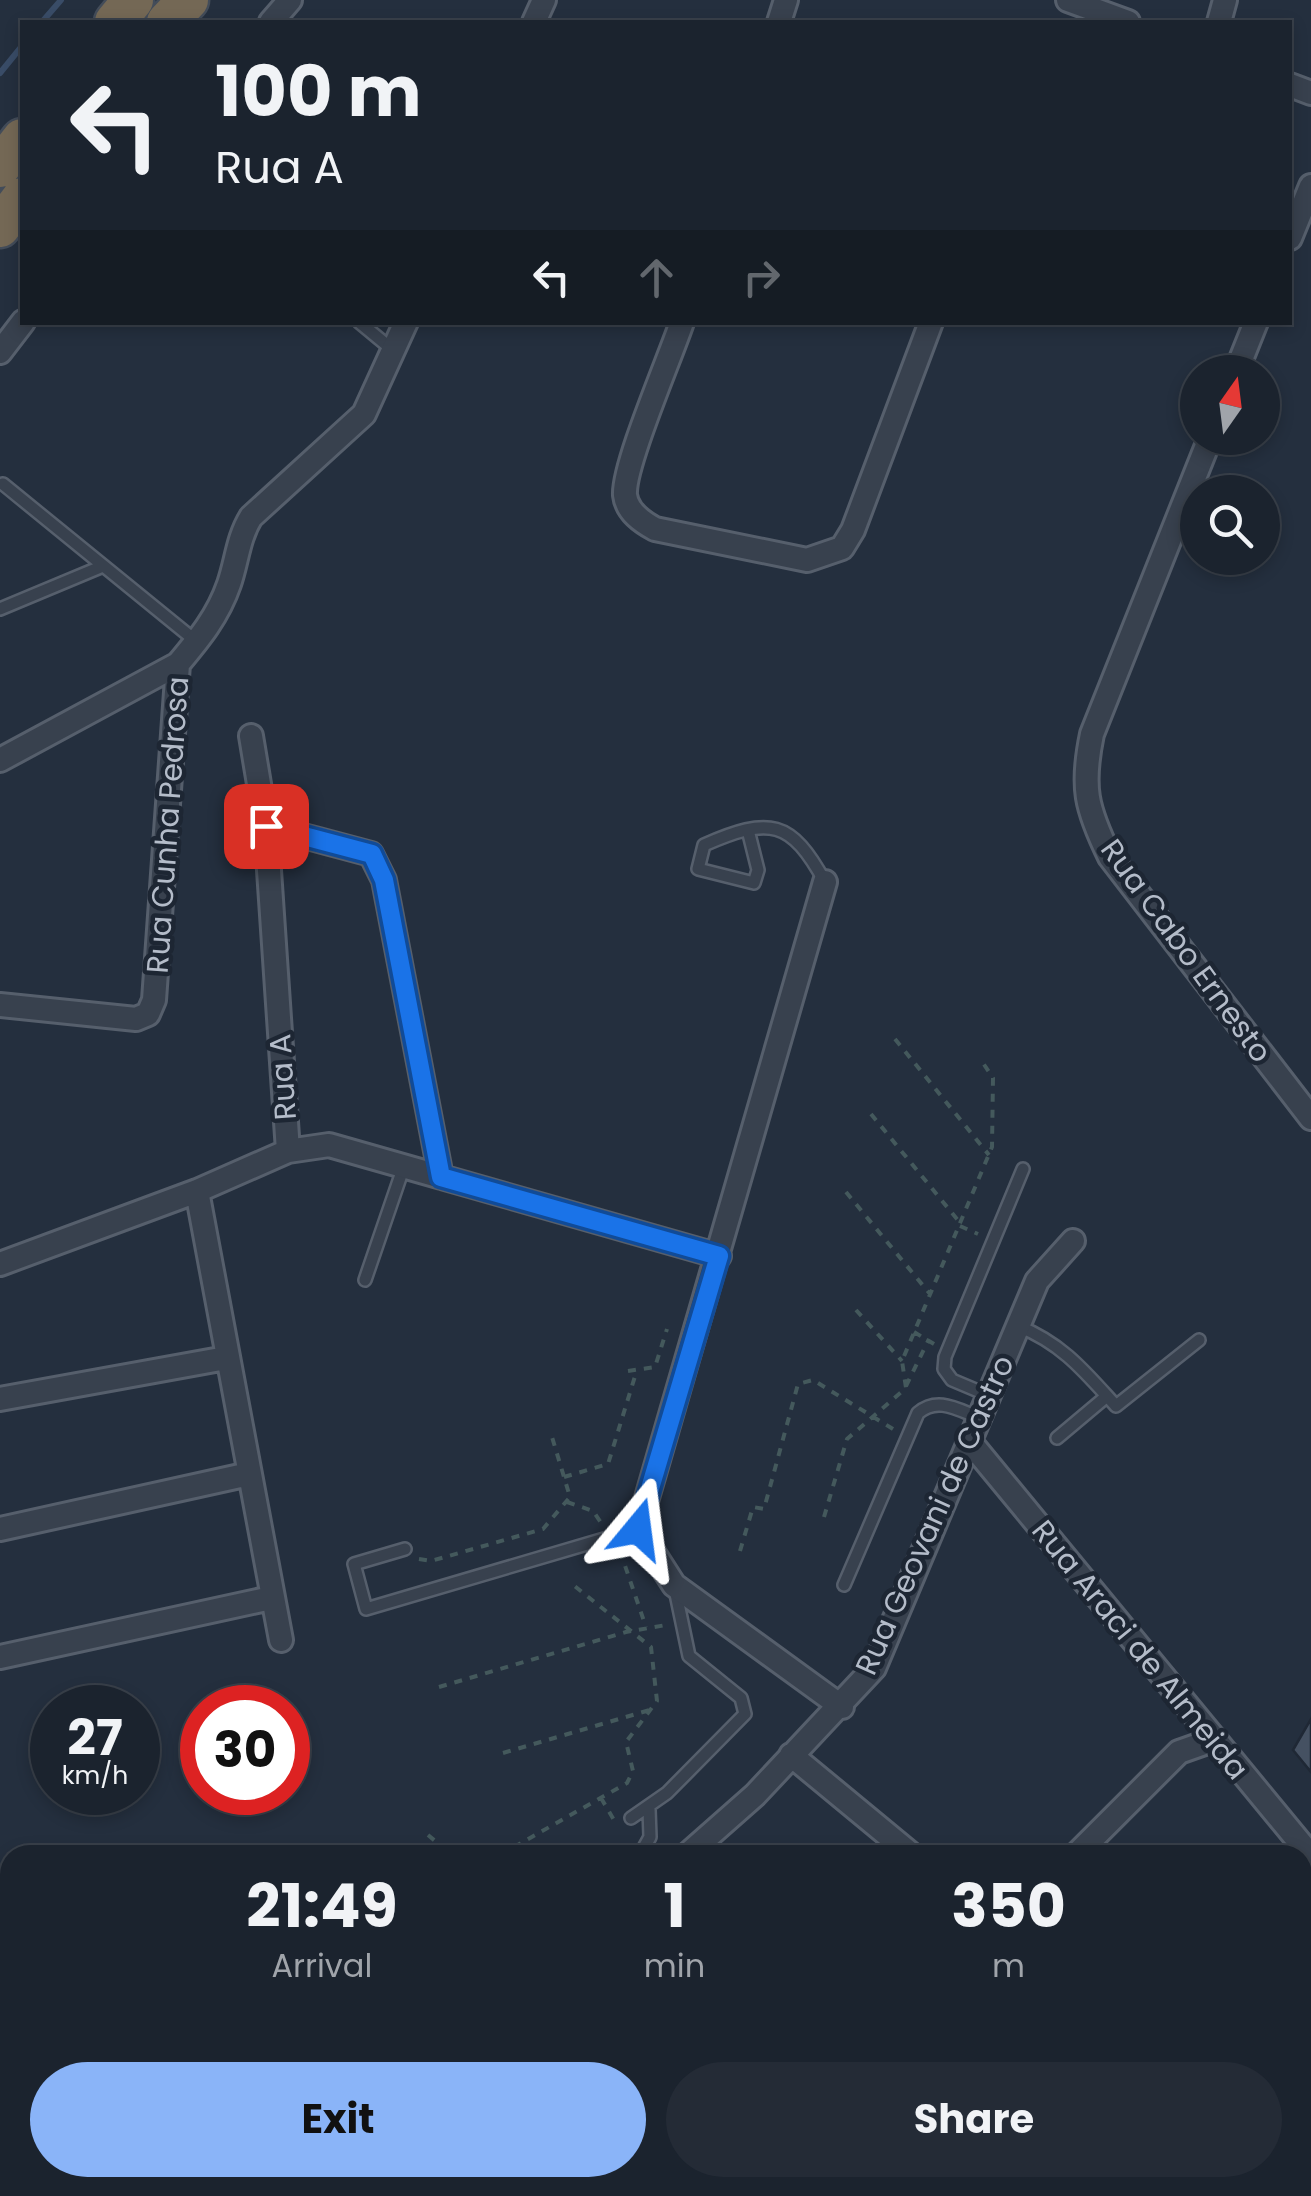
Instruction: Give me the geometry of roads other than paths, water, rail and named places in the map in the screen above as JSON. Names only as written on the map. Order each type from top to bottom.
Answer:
[{"type":"highway","points":[[118,20],[134,0]]},
{"type":"highway","points":[[169,20],[188,0]]},
{"type":"highway","points":[[0,168],[20,142]]},
{"type":"highway","points":[[0,226],[20,201]]},
{"type":"street","points":[[273,20],[290,0]]},
{"type":"street","points":[[1068,0],[1123,20]]},
{"type":"street","points":[[1292,233],[1311,186]]},
{"type":"street","points":[[0,352],[22,325]]},
{"type":"street","name":"Rua Cunha Pedrosa","points":[[0,1005],[136,1019],[148,1014],[154,1000],[178,664],[210,626],[229,584],[240,534],[251,516],[364,414],[405,325]]},
{"type":"street","points":[[681,325],[629,469],[625,498],[638,520],[655,529],[807,560],[826,557],[842,548],[853,530],[931,325]]},
{"type":"street","points":[[1243,355],[1255,325]]},
{"type":"street","name":"Rua Cabo Ernesto","points":[[1203,455],[1092,734],[1083,775],[1089,814],[1110,856],[1311,1118]]},
{"type":"street","points":[[0,760],[178,664]]},
{"type":"street","name":"Rua A","points":[[251,736],[266,826],[288,1151],[329,1145],[719,1256]]},
{"type":"street","points":[[266,826],[372,854],[384,880],[441,1177]]},
{"type":"street","points":[[825,882],[638,1529],[674,1585],[842,1707]]},
{"type":"street","points":[[0,1264],[197,1192],[288,1151]]},
{"type":"street","points":[[197,1192],[281,1640]]},
{"type":"street","name":"Rua Geovani de Castro","points":[[698,1845],[756,1794],[842,1707],[874,1668],[1037,1281],[1072,1241]]},
{"type":"street","points":[[0,1399],[226,1358]]},
{"type":"street","name":"Rua Araci de Almeida","points":[[970,1442],[1302,1845]]},
{"type":"street","points":[[0,1529],[249,1474]]},
{"type":"street","points":[[0,1658],[271,1598]]},
{"type":"street","points":[[1179,1752],[1187,1709]]},
{"type":"street","points":[[1086,1845],[1179,1752],[1212,1740]]},
{"type":"street","points":[[791,1755],[900,1845]]},
{"type":"lane","points":[[362,325],[394,351]]},
{"type":"lane","points":[[2,484],[197,642]]},
{"type":"lane","points":[[0,610],[103,566]]},
{"type":"lane","points":[[748,830],[757,866],[754,883],[698,869],[704,846],[748,830],[780,829],[803,843],[825,882]]},
{"type":"lane","points":[[365,1280],[404,1166]]},
{"type":"lane","points":[[990,1396],[952,1380],[944,1369],[1023,1169]]},
{"type":"lane","points":[[1018,1326],[1047,1338],[1074,1357],[1116,1406],[1199,1340]]},
{"type":"lane","points":[[1058,1438],[1107,1396]]},
{"type":"lane","points":[[844,1585],[918,1413],[928,1404],[943,1404],[980,1418]]},
{"type":"lane","points":[[405,1549],[354,1564],[366,1609],[638,1529]]},
{"type":"lane","points":[[632,1818],[649,1809],[745,1714],[741,1698],[689,1656],[674,1585]]},
{"type":"lane","points":[[645,1845],[650,1836],[649,1809]]},
{"type":"waterway","points":[[44,20],[61,0]]},
{"type":"waterway","points":[[0,73],[20,48]]}]
